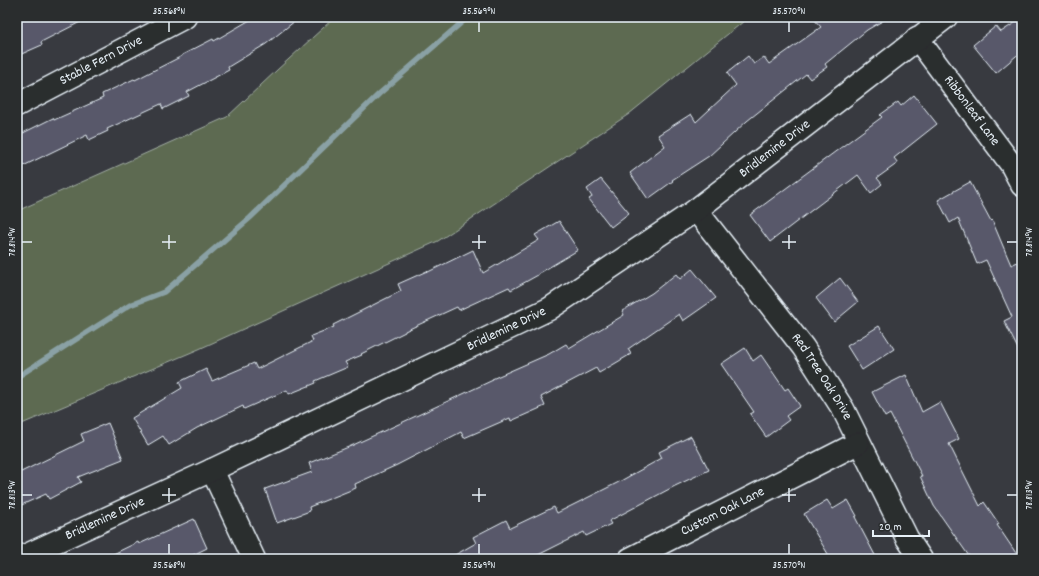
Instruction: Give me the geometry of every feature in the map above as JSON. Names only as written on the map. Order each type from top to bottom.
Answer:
[{"type":"street","name":"Stable Fern Drive","points":[[17,104],[185,17]]},
{"type":"street","name":"Bridlemine Drive","points":[[18,559],[212,470],[549,309],[696,210],[946,17]]},
{"type":"street","name":"Ribbonleaf Lane","points":[[917,38],[1011,164],[1022,185]]},
{"type":"street","name":"Red Tree Oak Drive","points":[[696,210],[803,347],[843,409],[858,443],[906,538],[922,559]]},
{"type":"street","name":"Custom Oak Lane","points":[[630,559],[858,443]]},
{"type":"street","points":[[212,470],[254,559]]},
{"type":"green space","points":[[335,17],[749,17],[629,114],[438,241],[199,349],[17,426],[17,211],[227,117]]},
{"type":"building","points":[[17,17],[90,17],[41,42],[42,45],[17,56]]},
{"type":"building","points":[[255,17],[300,17],[266,44],[228,67],[229,70],[187,92],[189,96],[163,109],[161,104],[107,129],[108,131],[89,140],[87,135],[17,169],[17,136],[53,118],[54,120],[103,98],[102,94],[134,79],[135,80],[213,39],[214,41]]},
{"type":"building","points":[[812,17],[889,17],[867,30],[825,64],[827,67],[810,79],[806,74],[747,121],[709,156],[672,180],[673,181],[648,199],[630,173],[665,146],[658,135],[691,114],[696,122],[736,85],[727,73],[748,56],[754,64],[764,57],[769,64],[821,27]]},
{"type":"building","points":[[1022,18],[1022,51],[996,73],[973,45],[996,26],[1001,32]]},
{"type":"building","points":[[914,95],[937,124],[894,158],[898,163],[877,178],[882,184],[871,193],[858,175],[770,242],[750,215],[882,117],[880,115],[898,102],[901,106]]},
{"type":"building","points":[[601,179],[629,213],[611,227],[589,199],[592,197],[587,189]]},
{"type":"building","points":[[970,182],[991,221],[992,220],[1011,265],[1022,260],[1022,357],[1004,321],[1012,317],[986,260],[977,264],[958,218],[950,223],[938,200]]},
{"type":"building","points":[[559,221],[578,250],[511,290],[509,287],[459,310],[457,307],[405,331],[361,354],[362,355],[345,362],[348,367],[315,381],[316,383],[289,394],[287,390],[244,409],[243,406],[197,428],[169,445],[163,436],[148,445],[132,418],[182,388],[179,382],[206,369],[212,381],[254,363],[257,369],[313,341],[311,336],[334,327],[333,325],[401,291],[398,284],[427,271],[428,272],[473,250],[483,273],[539,240],[535,235]]},
{"type":"building","points":[[692,269],[716,298],[683,321],[679,314],[628,349],[631,354],[599,373],[596,368],[541,397],[545,406],[511,421],[510,418],[464,438],[461,432],[397,465],[355,484],[356,488],[309,507],[310,511],[277,523],[265,489],[312,472],[309,463],[401,423],[493,380],[492,379],[549,354],[566,344],[569,348],[624,315],[622,311],[652,293],[676,274],[680,279]]},
{"type":"building","points":[[840,278],[858,302],[834,322],[816,298]]},
{"type":"building","points":[[879,326],[894,349],[862,370],[847,346]]},
{"type":"building","points":[[745,348],[753,361],[761,355],[785,390],[788,388],[800,406],[786,416],[789,420],[766,437],[750,414],[754,412],[721,364]]},
{"type":"building","points":[[906,375],[922,412],[940,402],[959,439],[949,444],[980,506],[984,502],[999,524],[997,525],[1020,559],[971,559],[934,506],[920,476],[922,476],[890,414],[885,417],[872,392]]},
{"type":"building","points":[[108,423],[123,459],[78,477],[81,482],[49,499],[46,494],[17,507],[17,474],[84,441],[81,434]]},
{"type":"building","points":[[691,436],[709,470],[609,521],[611,524],[586,536],[584,532],[530,559],[448,559],[476,543],[473,537],[506,520],[510,528],[554,507],[557,513],[617,483],[662,458],[659,452]]},
{"type":"building","points":[[827,500],[833,509],[848,500],[857,516],[855,517],[877,559],[831,559],[804,514]]},
{"type":"building","points":[[194,519],[207,548],[185,559],[103,559],[138,542],[139,544]]},
{"type":"waterway","points":[[17,377],[130,305],[164,292],[250,218],[379,94],[468,17]]}]
